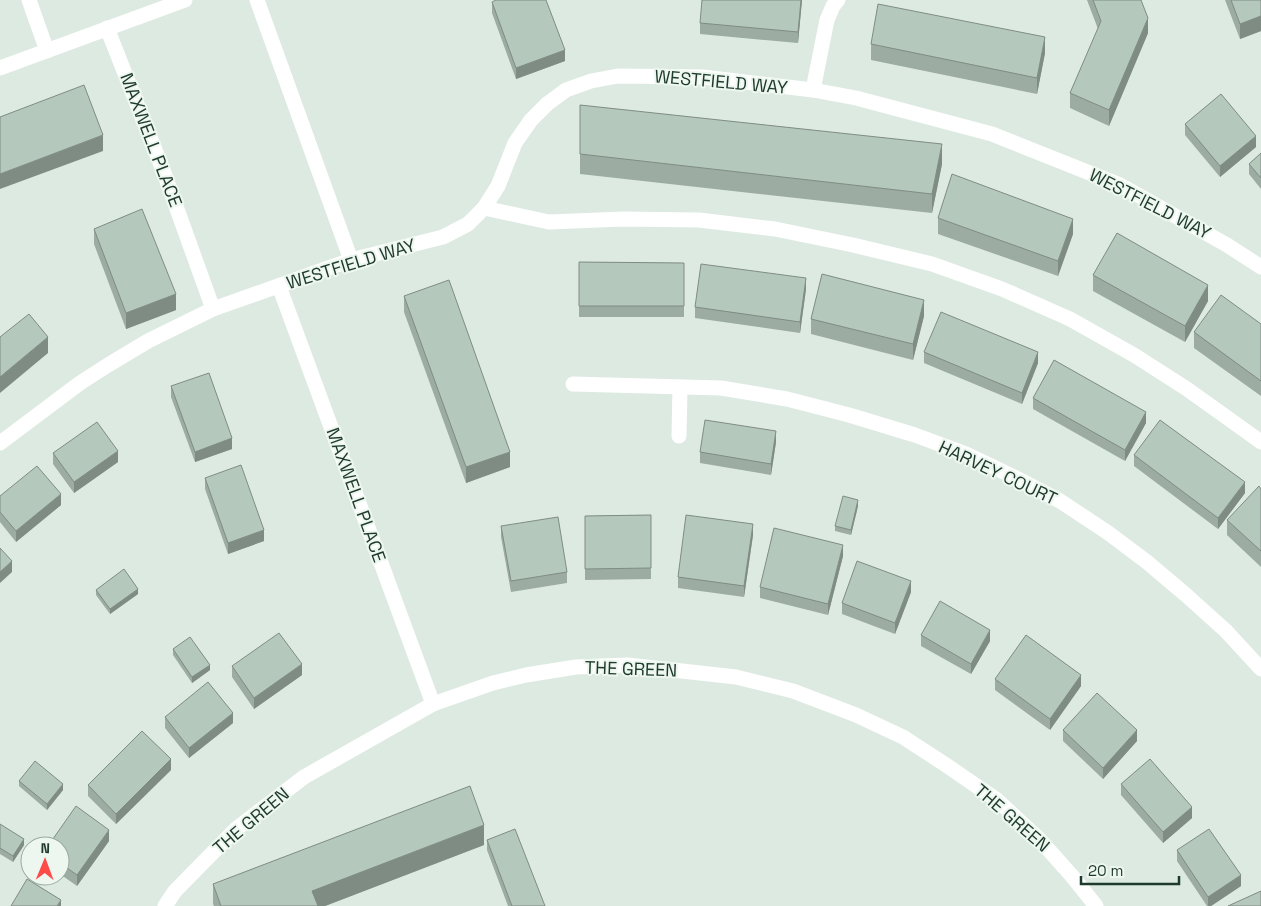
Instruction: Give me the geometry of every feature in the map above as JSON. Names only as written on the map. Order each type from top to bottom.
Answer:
[{"type":"street","points":[[29,0],[47,51]]},
{"type":"street","points":[[257,0],[351,260]]},
{"type":"street","points":[[813,90],[827,20],[838,0]]},
{"type":"street","points":[[0,68],[180,1]]},
{"type":"street","name":"MAXWELL PLACE","points":[[107,28],[163,170],[213,309]]},
{"type":"street","name":"WESTFIELD WAY","points":[[0,443],[80,383],[108,365],[148,341],[213,309],[351,260],[443,237],[468,224],[484,208],[498,186],[515,143],[531,120],[547,104],[566,90],[591,80],[618,76],[703,77],[813,90],[856,98],[992,134],[1120,185],[1228,245],[1261,267]]},
{"type":"street","points":[[484,208],[549,222],[623,219],[699,220],[775,229],[853,244],[932,264],[1002,289],[1070,319],[1134,355],[1187,389],[1261,442]]},
{"type":"street","name":"MAXWELL PLACE","points":[[279,286],[433,704]]},
{"type":"street","name":"HARVEY COURT","points":[[573,384],[721,388],[787,399],[915,435],[966,454],[1060,501],[1107,532],[1147,562],[1226,631],[1261,670]]},
{"type":"street","points":[[679,436],[680,387]]},
{"type":"street","name":"THE GREEN","points":[[165,906],[175,890],[236,829],[296,782],[433,704],[493,683],[526,675],[576,667],[627,665],[682,670],[736,678],[794,691],[856,715],[902,737],[997,800],[1039,840],[1096,906]]},
{"type":"building","points":[[496,0],[546,0],[565,50],[516,68],[492,2]]},
{"type":"building","points":[[702,0],[801,0],[798,32],[700,23]]},
{"type":"building","points":[[1093,0],[1141,0],[1148,18],[1109,110],[1070,93],[1101,21]]},
{"type":"building","points":[[1231,0],[1261,0],[1261,16],[1240,24]]},
{"type":"building","points":[[878,4],[1045,37],[1037,78],[871,44]]},
{"type":"building","points":[[84,85],[103,135],[0,174],[0,117]]},
{"type":"building","points":[[1221,94],[1256,136],[1220,166],[1185,124]]},
{"type":"building","points":[[580,105],[942,144],[932,194],[580,154]]},
{"type":"building","points":[[1261,153],[1261,178],[1249,164]]},
{"type":"building","points":[[952,174],[1073,219],[1058,261],[938,218]]},
{"type":"building","points":[[142,209],[176,294],[126,313],[94,229]]},
{"type":"building","points":[[1117,233],[1208,285],[1185,326],[1093,275]]},
{"type":"building","points":[[579,262],[684,263],[684,306],[579,306]]},
{"type":"building","points":[[701,264],[806,278],[800,322],[695,307]]},
{"type":"building","points":[[822,274],[924,300],[913,344],[811,319]]},
{"type":"building","points":[[449,280],[510,452],[466,467],[404,296]]},
{"type":"building","points":[[1221,295],[1261,324],[1261,381],[1194,332]]},
{"type":"building","points":[[941,312],[1038,352],[1022,393],[924,352]]},
{"type":"building","points":[[29,314],[48,337],[0,377],[0,337]]},
{"type":"building","points":[[1054,360],[1146,412],[1125,450],[1033,398]]},
{"type":"building","points":[[209,373],[232,438],[195,452],[171,386]]},
{"type":"building","points":[[705,420],[776,431],[771,464],[700,452]]},
{"type":"building","points":[[1160,420],[1245,482],[1218,518],[1134,455]]},
{"type":"building","points":[[97,422],[118,451],[74,482],[53,453]]},
{"type":"building","points":[[241,465],[264,530],[228,543],[205,478]]},
{"type":"building","points":[[37,466],[61,494],[16,531],[0,512],[0,496]]},
{"type":"building","points":[[1259,486],[1261,489],[1261,551],[1227,520]]},
{"type":"building","points":[[843,496],[858,500],[851,530],[835,526]]},
{"type":"building","points":[[651,515],[651,568],[585,569],[585,516]]},
{"type":"building","points":[[686,515],[753,524],[744,586],[678,577]]},
{"type":"building","points":[[558,517],[567,572],[511,581],[501,526]]},
{"type":"building","points":[[774,528],[843,545],[828,604],[760,587]]},
{"type":"building","points":[[0,548],[12,561],[0,572]]},
{"type":"building","points":[[857,561],[911,581],[895,623],[842,603]]},
{"type":"building","points":[[124,569],[138,589],[110,609],[96,590]]},
{"type":"building","points":[[940,601],[990,630],[971,664],[921,635]]},
{"type":"building","points":[[279,633],[302,664],[254,698],[232,666]]},
{"type":"building","points":[[1026,635],[1081,675],[1050,719],[995,679]]},
{"type":"building","points":[[190,637],[210,665],[192,677],[173,649]]},
{"type":"building","points":[[208,682],[233,713],[189,748],[165,717]]},
{"type":"building","points":[[1097,693],[1137,730],[1103,768],[1063,730]]},
{"type":"building","points":[[142,731],[171,759],[116,814],[88,785]]},
{"type":"building","points":[[1150,759],[1192,807],[1163,832],[1121,784]]},
{"type":"building","points":[[35,761],[63,784],[47,804],[19,781]]},
{"type":"building","points":[[470,786],[484,825],[312,891],[318,906],[221,906],[213,884]]},
{"type":"building","points":[[76,806],[109,830],[77,875],[70,870],[70,836],[55,836]]},
{"type":"building","points":[[0,824],[20,836],[20,845],[13,856],[0,848]]},
{"type":"building","points":[[515,829],[545,906],[512,906],[487,840]]},
{"type":"building","points":[[1209,829],[1241,875],[1208,897],[1177,850]]},
{"type":"building","points":[[23,886],[38,886],[61,900],[57,906],[11,906]]},
{"type":"building","points":[[1261,891],[1261,906],[1228,906]]}]
